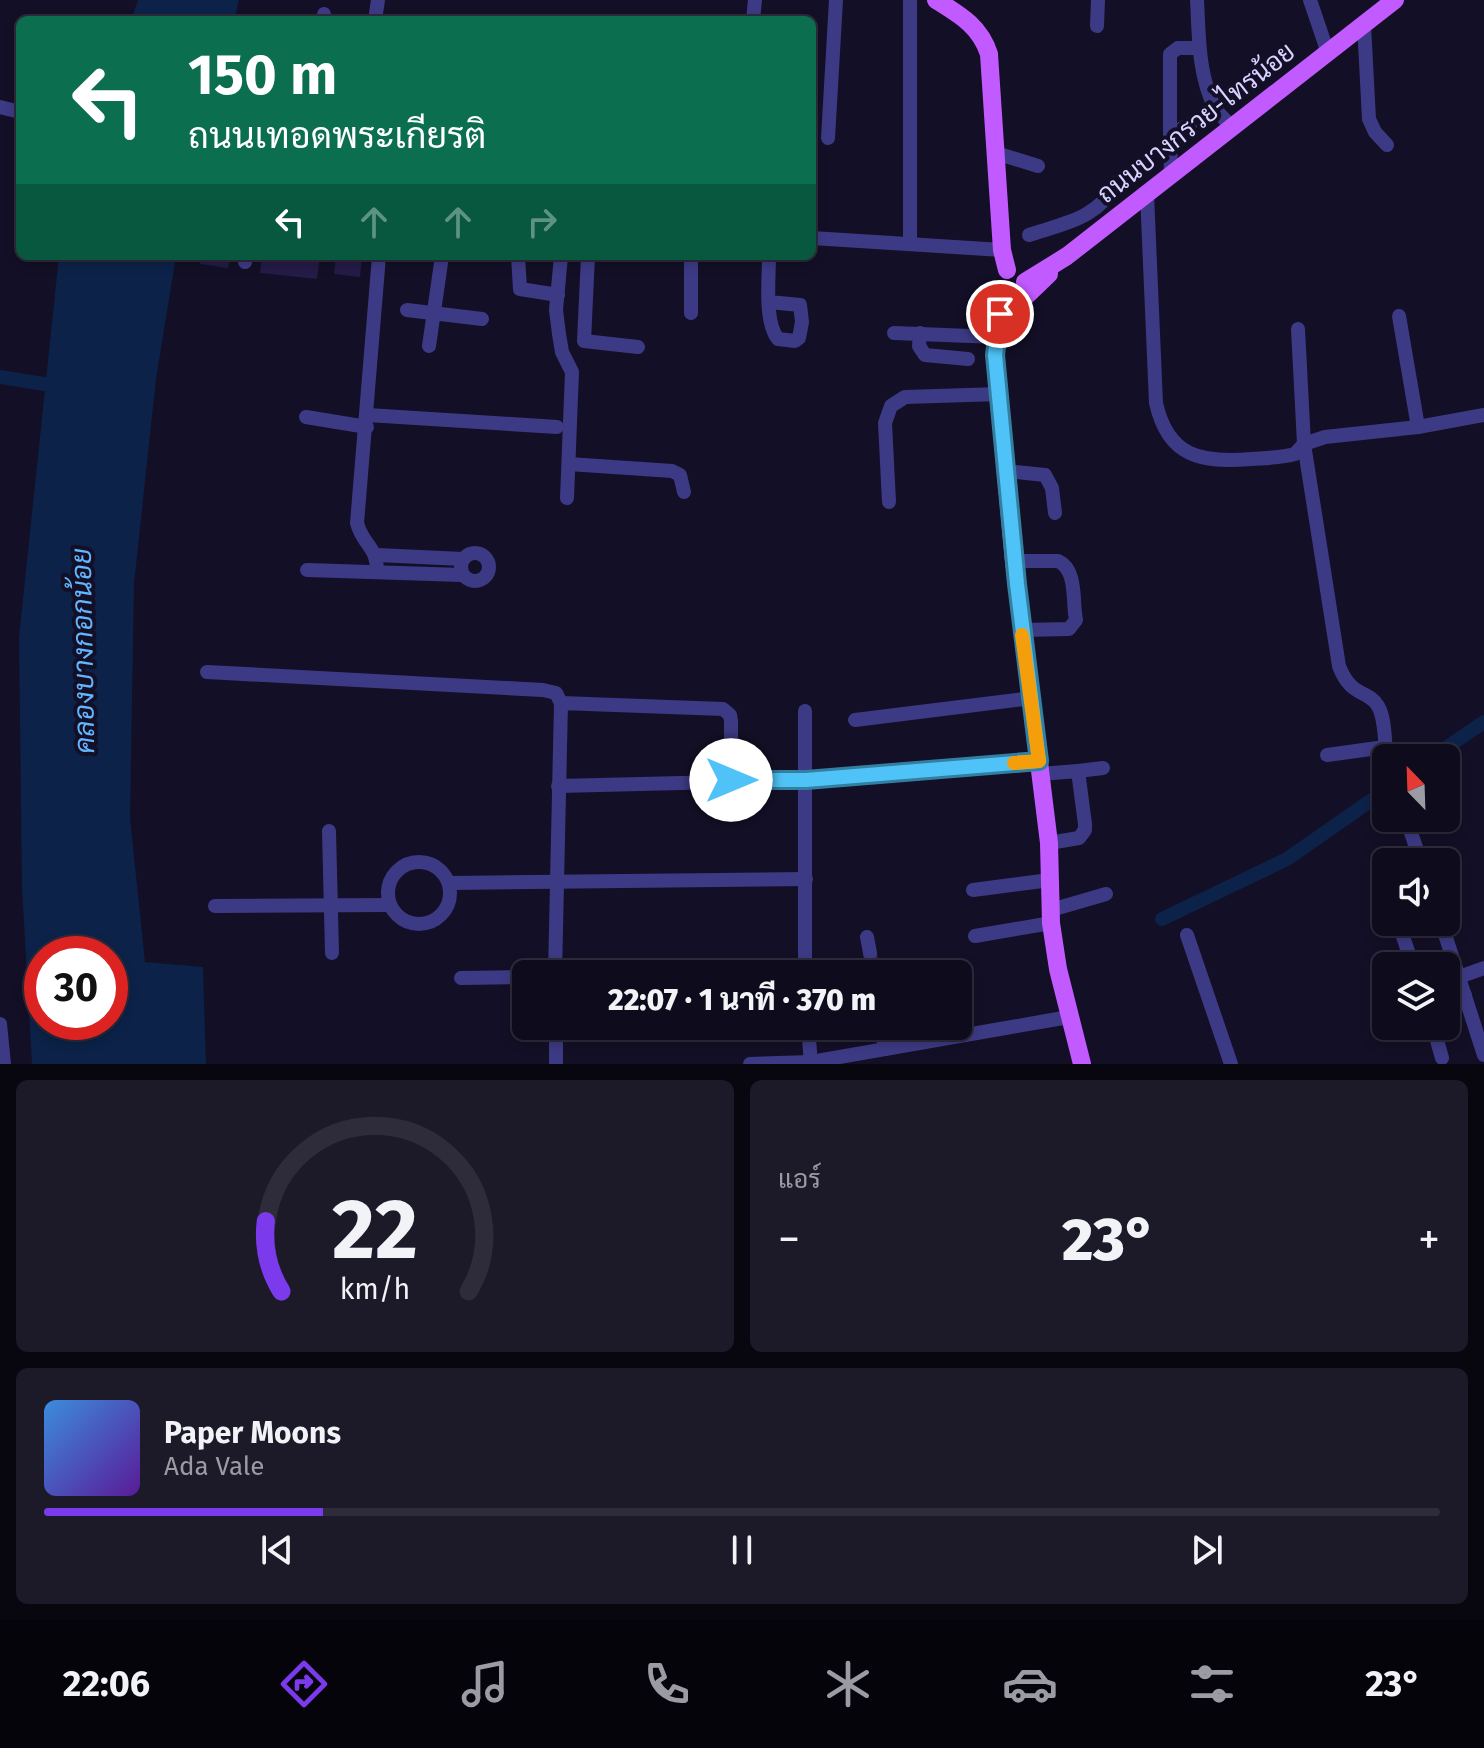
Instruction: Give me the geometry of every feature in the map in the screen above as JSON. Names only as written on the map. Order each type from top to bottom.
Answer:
[{"type":"main road","points":[[936,0],[966,18],[985,41],[991,70],[1002,250],[1007,270],[1000,282],[1008,294]]},
{"type":"main road","name":"ถนนบางกรวย-ไทรน้อย","points":[[1025,282],[1055,265],[1110,210],[1147,194],[1395,0]]},
{"type":"main road","points":[[1002,250],[1018,263],[1030,267],[1055,265]]},
{"type":"main road","points":[[997,330],[1046,279],[1055,265]]},
{"type":"main road","points":[[1007,270],[1021,273],[1025,282],[1021,290],[1008,294]]},
{"type":"main road","points":[[1008,294],[997,330],[1014,561],[1049,843],[1051,917],[1058,969],[1082,1064]]},
{"type":"street","points":[[828,138],[836,0]]},
{"type":"street","points":[[910,0],[910,244]]},
{"type":"street","points":[[1097,26],[1098,0]]},
{"type":"street","points":[[1197,0],[1199,48],[1216,109],[1232,127]]},
{"type":"street","points":[[1310,0],[1328,53]]},
{"type":"street","points":[[1364,25],[1369,119],[1375,132],[1387,145]]},
{"type":"street","points":[[1171,175],[1170,54],[1178,48],[1199,48]]},
{"type":"street","points":[[1170,135],[1216,109]]},
{"type":"street","points":[[996,153],[1038,166]]},
{"type":"street","points":[[1029,235],[1110,210],[1117,182]]},
{"type":"street","points":[[1147,194],[1156,403],[1160,421],[1179,448],[1196,458],[1238,460],[1288,456],[1295,454],[1304,444],[1325,437],[1418,427],[1484,415]]},
{"type":"street","points":[[816,238],[1002,250]]},
{"type":"street","points":[[377,572],[377,555],[360,534],[357,523],[379,260]]},
{"type":"street","points":[[429,346],[441,260]]},
{"type":"street","points":[[518,260],[520,289],[558,295]]},
{"type":"street","points":[[561,260],[556,310],[562,352],[572,372],[567,498]]},
{"type":"street","points":[[588,260],[584,341],[638,347]]},
{"type":"street","points":[[691,260],[691,313]]},
{"type":"street","points":[[769,260],[769,302]]},
{"type":"street","points":[[407,310],[482,319]]},
{"type":"street","points":[[1399,316],[1418,427]]},
{"type":"street","points":[[1298,329],[1304,444],[1339,666],[1344,680],[1353,689],[1377,703],[1382,715],[1385,744]]},
{"type":"street","points":[[894,333],[997,330]]},
{"type":"street","points":[[920,333],[919,346],[925,355],[968,359]]},
{"type":"street","points":[[889,502],[885,423],[891,406],[905,397],[1000,394]]},
{"type":"street","points":[[306,417],[557,427]]},
{"type":"street","points":[[569,464],[672,471],[680,475],[684,492]]},
{"type":"street","points":[[1006,471],[1045,475],[1052,488],[1055,513]]},
{"type":"street","points":[[469,553],[485,556],[489,572],[484,579],[476,582],[462,575],[460,566],[469,553]]},
{"type":"street","points":[[377,555],[463,559]]},
{"type":"street","points":[[1014,561],[1058,561],[1065,564],[1070,573],[1076,620],[1069,629],[1022,630]]},
{"type":"street","points":[[307,570],[462,575]]},
{"type":"street","points":[[207,672],[556,693],[561,703],[555,960]]},
{"type":"street","points":[[855,720],[1032,698]]},
{"type":"street","points":[[561,703],[723,709],[730,715],[731,721],[731,780]]},
{"type":"street","points":[[805,711],[805,960]]},
{"type":"street","points":[[1327,755],[1372,753]]},
{"type":"street","points":[[558,786],[1103,768]]},
{"type":"street","points":[[1049,843],[1079,838],[1085,830],[1078,771]]},
{"type":"street","points":[[329,831],[332,953]]},
{"type":"street","points":[[425,862],[440,869],[450,883],[450,902],[439,918],[421,924],[403,920],[390,905],[388,889],[394,873],[408,863],[425,862]]},
{"type":"street","points":[[450,883],[806,879]]},
{"type":"street","points":[[973,890],[1050,880]]},
{"type":"street","points":[[975,936],[1051,917],[1106,894]]},
{"type":"street","points":[[215,906],[390,905]]},
{"type":"street","points":[[1187,935],[1231,1064]]},
{"type":"street","points":[[867,937],[870,953]]},
{"type":"street","points":[[1460,977],[1484,968]]},
{"type":"street","points":[[461,978],[512,977]]},
{"type":"street","points":[[1460,980],[1484,1055]]},
{"type":"street","points":[[1460,997],[1465,995]]},
{"type":"street","points":[[750,1064],[811,1063],[1069,1017]]},
{"type":"street","points":[[0,1024],[2,1055]]},
{"type":"street","points":[[556,1040],[556,1064]]},
{"type":"street","points":[[809,1040],[811,1063]]},
{"type":"street","points":[[883,1040],[885,1049]]},
{"type":"street","points":[[1437,1040],[1442,1058]]},
{"type":"water","points":[[138,0],[239,0],[235,16],[132,16]]},
{"type":"water","name":"คลองบางกอกน้อย","points":[[59,260],[175,260],[156,379],[134,584],[130,818],[145,962],[203,967],[206,1064],[32,1064],[31,1040],[128,1040],[128,936],[25,936],[19,637]]},
{"type":"building","points":[[200,260],[229,260],[228,268],[200,264]]},
{"type":"building","points":[[262,260],[319,260],[317,279],[260,273]]},
{"type":"building","points":[[336,260],[362,260],[360,277],[334,274]]},
{"type":"waterway","points":[[0,377],[63,387]]},
{"type":"waterway","points":[[1452,744],[1484,722]]},
{"type":"waterway","points":[[1162,919],[1287,859],[1372,800]]},
{"type":"tunnel","points":[[870,953],[871,960]]},
{"type":"slow traffic","points":[[1014,763],[1039,761],[1022,635]]},
{"type":"route","points":[[731,780],[806,780],[1039,761],[1017,584],[995,355],[1000,314]]}]
